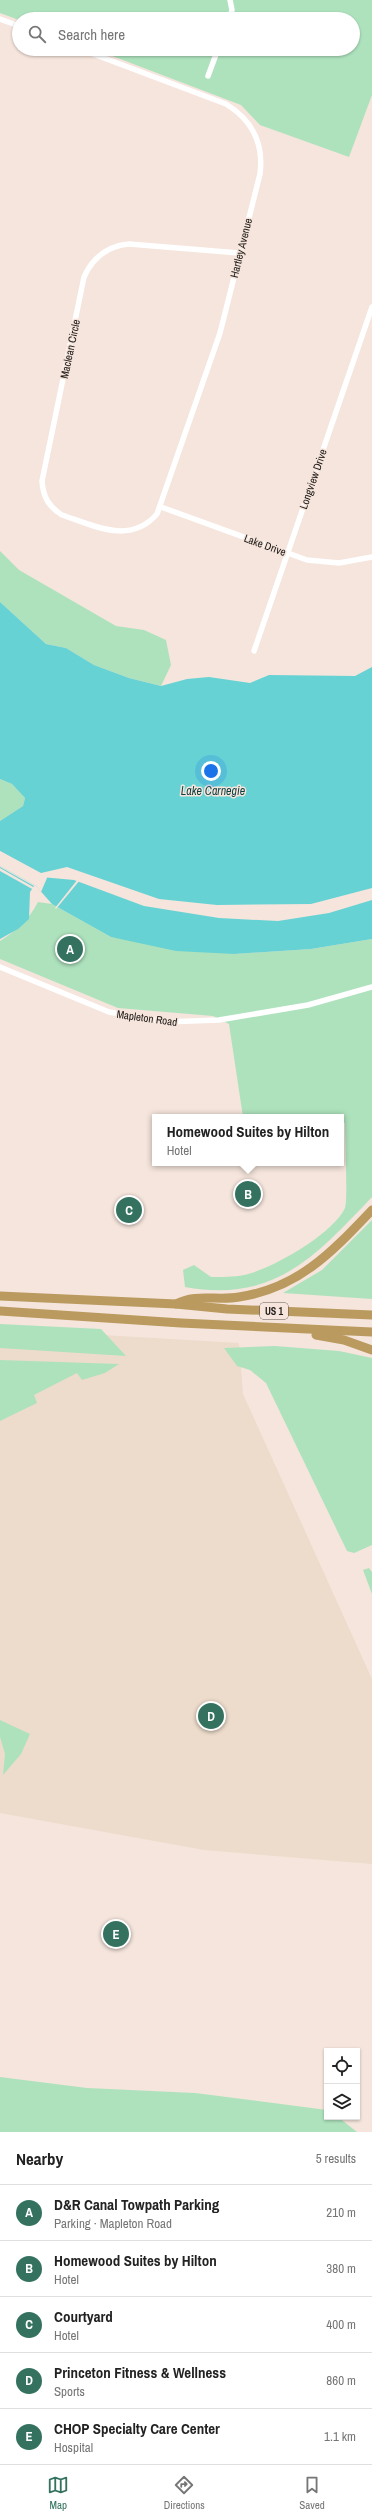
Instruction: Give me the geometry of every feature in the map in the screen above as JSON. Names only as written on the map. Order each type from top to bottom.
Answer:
[{"type":"highway","points":[[176,1304],[187,1298],[238,1298],[281,1285],[320,1262],[372,1210]]},
{"type":"highway","name":"US 1","points":[[0,1296],[176,1304],[227,1309],[372,1315]]},
{"type":"highway","name":"US 1","points":[[0,1311],[372,1332]]},
{"type":"highway","points":[[300,1329],[311,1334],[354,1342],[372,1350]]},
{"type":"street","points":[[230,0],[231,12]]},
{"type":"street","points":[[0,19],[12,23]]},
{"type":"street","name":"Hartley Avenue","points":[[99,56],[226,104],[244,117],[256,134],[261,163],[220,333],[161,507],[157,514],[144,527],[126,532]]},
{"type":"street","points":[[208,76],[215,56]]},
{"type":"street","name":"Maclean Circle","points":[[126,532],[116,532],[62,515],[49,505],[42,489],[84,277],[95,259],[110,248],[120,245],[239,253]]},
{"type":"street","name":"Longview Drive","points":[[254,651],[372,307]]},
{"type":"street","name":"Lake Drive","points":[[161,507],[288,554],[323,562],[354,561],[372,557]]},
{"type":"street","name":"Mapleton Road","points":[[0,967],[109,1012],[165,1022],[219,1020],[308,1005],[372,988]]},
{"type":"shaded area","points":[[0,1329],[239,1343],[243,1394],[372,1679],[372,1864],[204,1850],[0,1813]]},
{"type":"green space","points":[[0,0],[372,0],[372,95],[349,157],[260,125],[241,105],[112,56],[360,56],[360,12],[12,12],[12,17],[0,13]]},
{"type":"green space","points":[[0,551],[19,570],[116,626],[144,630],[166,640],[171,665],[161,686],[129,678],[94,665],[66,648],[46,644],[0,602]]},
{"type":"green space","points":[[0,779],[12,784],[25,798],[23,806],[0,821]]},
{"type":"green space","points":[[38,902],[52,904],[111,937],[234,954],[311,949],[372,939],[372,1197],[331,1239],[311,1256],[290,1270],[268,1281],[244,1288],[216,1290],[185,1287],[183,1270],[194,1265],[211,1277],[244,1275],[270,1266],[285,1258],[328,1229],[345,1208],[346,1203],[344,1114],[243,1114],[229,1024],[213,1016],[118,1008],[0,959],[0,941],[12,933],[30,915]]},
{"type":"green space","points":[[372,1220],[372,1299],[283,1293],[322,1270]]},
{"type":"green space","points":[[0,1324],[101,1329],[126,1356],[0,1348]]},
{"type":"green space","points":[[275,1346],[339,1351],[372,1358],[372,1545],[354,1553],[347,1551],[266,1383],[250,1370],[237,1366],[224,1348]]},
{"type":"green space","points":[[0,1360],[119,1364],[105,1373],[82,1380],[77,1373],[34,1395],[37,1403],[0,1421]]},
{"type":"green space","points":[[369,1568],[372,1572],[372,1594],[363,1570]]},
{"type":"green space","points":[[0,1720],[30,1734],[21,1754],[3,1775],[5,1754],[0,1737]]},
{"type":"green space","points":[[0,2077],[87,2088],[195,2093],[324,2110],[324,2120],[342,2120],[357,2132],[0,2132]]},
{"type":"water","name":"Lake Carnegie","points":[[0,602],[46,644],[66,648],[94,665],[129,678],[161,686],[187,679],[209,677],[250,683],[269,675],[355,676],[372,667],[372,888],[311,904],[217,905],[159,899],[67,867],[41,873],[0,851],[0,821],[23,806],[25,798],[12,784],[0,779]]},
{"type":"water","points":[[0,855],[41,877],[74,880],[144,906],[219,918],[278,921],[329,913],[372,900],[372,939],[311,949],[234,954],[176,951],[111,937],[52,904],[36,886],[0,866]]},
{"type":"water","points":[[0,867],[34,886],[30,892],[29,919],[18,929],[0,939]]},
{"type":"pier","points":[[0,851],[41,874],[45,874],[41,875],[47,876],[41,892],[36,886],[0,866]]},
{"type":"pier","points":[[0,868],[35,888],[34,890],[0,871]]},
{"type":"pier","points":[[78,879],[80,880],[56,909],[55,908]]},
{"type":"place","name":"D&R Canal Towpath Parking","points":[[70,949]]},
{"type":"place","name":"Homewood Suites by Hilton","points":[[248,1194]]},
{"type":"place","name":"Courtyard","points":[[129,1210]]},
{"type":"place","name":"Princeton Fitness & Wellness","points":[[211,1716]]},
{"type":"place","name":"CHOP Specialty Care Center","points":[[116,1934]]}]
